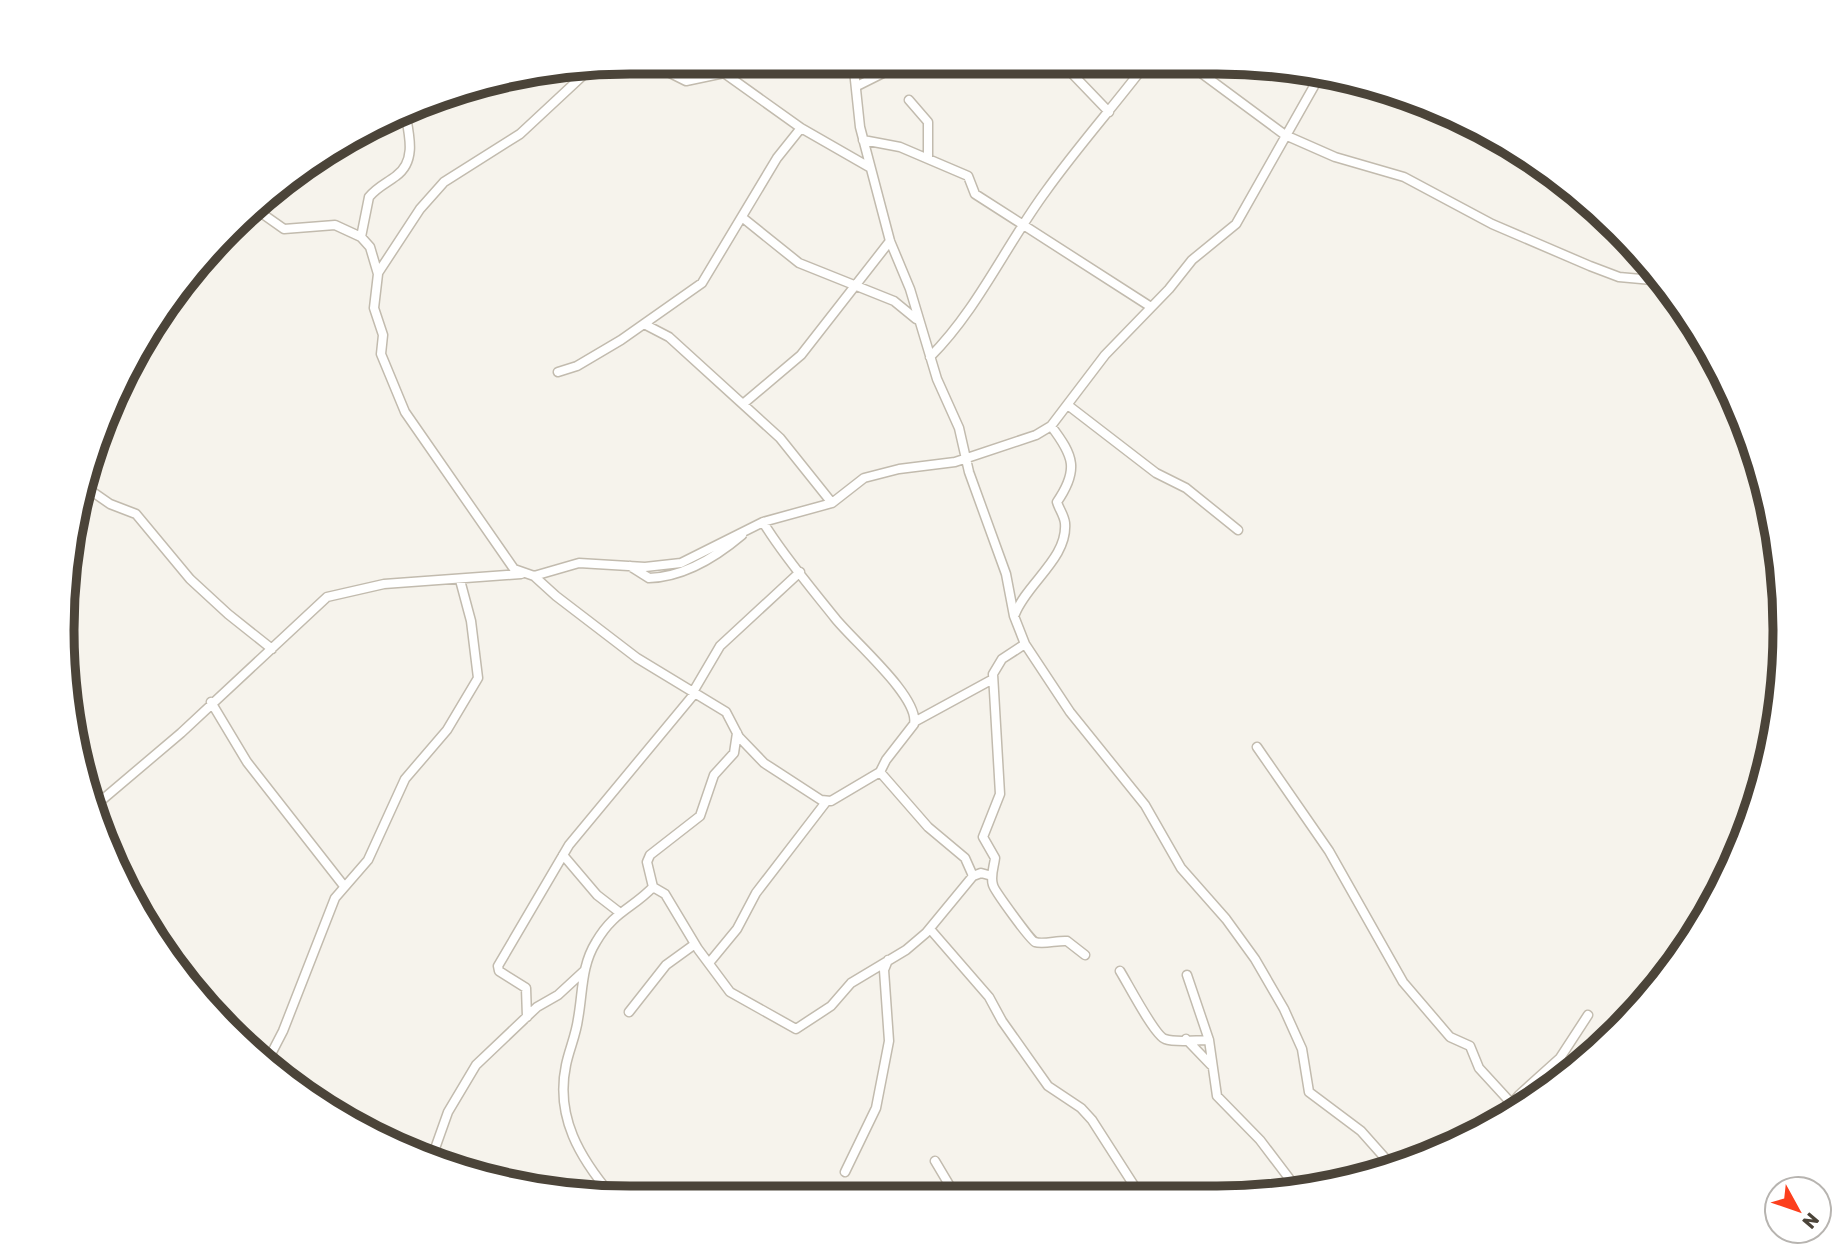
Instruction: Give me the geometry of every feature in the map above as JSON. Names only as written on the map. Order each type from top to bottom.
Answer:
[{"type":"street","points":[[672,74],[686,81],[719,74]]},
{"type":"street","points":[[725,74],[801,128],[869,167]]},
{"type":"street","points":[[855,74],[863,140],[890,241],[910,289],[930,357],[959,428],[965,459],[1006,574],[1014,616],[1025,644],[1070,712],[1145,805],[1181,868],[1255,959],[1284,1009],[1302,1049],[1309,1092],[1361,1131],[1386,1159]]},
{"type":"street","points":[[857,86],[881,74]]},
{"type":"street","points":[[1072,74],[1109,112]]},
{"type":"street","points":[[930,357],[976,300],[1045,191],[1138,74]]},
{"type":"street","points":[[1203,74],[1285,135],[1335,157],[1404,177],[1492,224],[1600,270],[1619,277],[1650,280]]},
{"type":"street","points":[[378,274],[420,209],[444,182],[520,134],[584,76]]},
{"type":"street","points":[[534,576],[579,563],[630,566],[681,562],[763,522],[832,503],[868,476],[965,459],[1036,435],[1051,426],[1069,406],[1105,355],[1192,260],[1237,224],[1316,82]]},
{"type":"street","points":[[909,100],[928,122],[928,158]]},
{"type":"street","points":[[361,237],[369,197],[404,169],[409,160],[406,121]]},
{"type":"street","points":[[558,372],[577,366],[702,283],[777,158],[801,128]]},
{"type":"street","points":[[863,140],[889,144],[968,176],[975,194],[1151,307]]},
{"type":"street","points":[[260,213],[284,229],[335,225],[361,237],[370,247],[378,274],[374,308],[383,335],[381,355],[405,412],[489,535],[521,573]]},
{"type":"street","points":[[743,218],[799,263],[859,285],[904,307],[918,320]]},
{"type":"street","points":[[743,404],[794,363],[859,285],[890,241]]},
{"type":"street","points":[[644,324],[665,334],[743,404],[793,452],[832,503]]},
{"type":"street","points":[[1069,406],[1149,469],[1186,488],[1238,530]]},
{"type":"street","points":[[1014,616],[1024,594],[1052,560],[1063,539],[1065,522],[1057,502],[1069,485],[1071,466],[1065,444],[1051,426]]},
{"type":"street","points":[[91,491],[110,504],[136,514],[190,579],[272,649]]},
{"type":"street","points":[[763,522],[836,620],[891,680],[912,708],[916,721]]},
{"type":"street","points":[[527,1017],[526,988],[499,971],[498,966],[563,855],[694,692],[720,646],[800,572]]},
{"type":"street","points":[[101,801],[181,733],[307,613],[333,594],[411,580],[460,580],[521,573],[534,576],[622,647],[729,715],[737,733],[773,771],[826,802]]},
{"type":"street","points":[[271,1054],[283,1031],[335,898],[368,860],[405,779],[447,730],[478,678],[471,621],[460,580]]},
{"type":"street","points":[[1025,644],[1002,659],[996,667],[993,680],[1000,794],[983,837],[995,858],[992,876],[995,890],[1032,941],[1067,942],[1085,955]]},
{"type":"street","points":[[709,962],[737,929],[756,893],[826,802],[880,772],[916,721],[993,680]]},
{"type":"street","points":[[211,702],[247,762],[344,886]]},
{"type":"street","points":[[737,733],[734,753],[714,775],[700,816],[650,855],[647,862],[653,887],[665,894],[695,944],[730,992],[796,1029],[831,1006],[852,984],[906,950],[930,929],[973,876],[981,873],[992,876]]},
{"type":"street","points":[[1256,747],[1329,852],[1403,982],[1450,1037],[1470,1046],[1479,1068],[1510,1102]]},
{"type":"street","points":[[880,772],[928,827],[965,858],[973,876]]},
{"type":"street","points":[[563,855],[597,895],[619,912]]},
{"type":"street","points":[[604,1185],[578,1150],[563,1106],[564,1076],[578,1024],[584,971],[596,941],[619,912],[653,887]]},
{"type":"street","points":[[930,929],[989,997],[1048,1086],[1081,1108],[1092,1120],[1134,1186]]},
{"type":"street","points":[[629,1013],[666,965],[695,944]]},
{"type":"street","points":[[845,1172],[876,1108],[889,1041],[884,970],[888,960]]},
{"type":"street","points":[[437,1151],[448,1112],[476,1065],[527,1017],[584,971]]},
{"type":"street","points":[[1120,971],[1138,997],[1157,1034],[1167,1040],[1209,1040]]},
{"type":"street","points":[[1187,975],[1209,1040],[1214,1089],[1221,1103],[1260,1140],[1291,1181]]},
{"type":"street","points":[[1522,1095],[1560,1058],[1588,1015]]},
{"type":"street","points":[[1186,1040],[1211,1065]]},
{"type":"street","points":[[1560,1058],[1564,1064]]},
{"type":"street","points":[[935,1161],[950,1186]]}]
